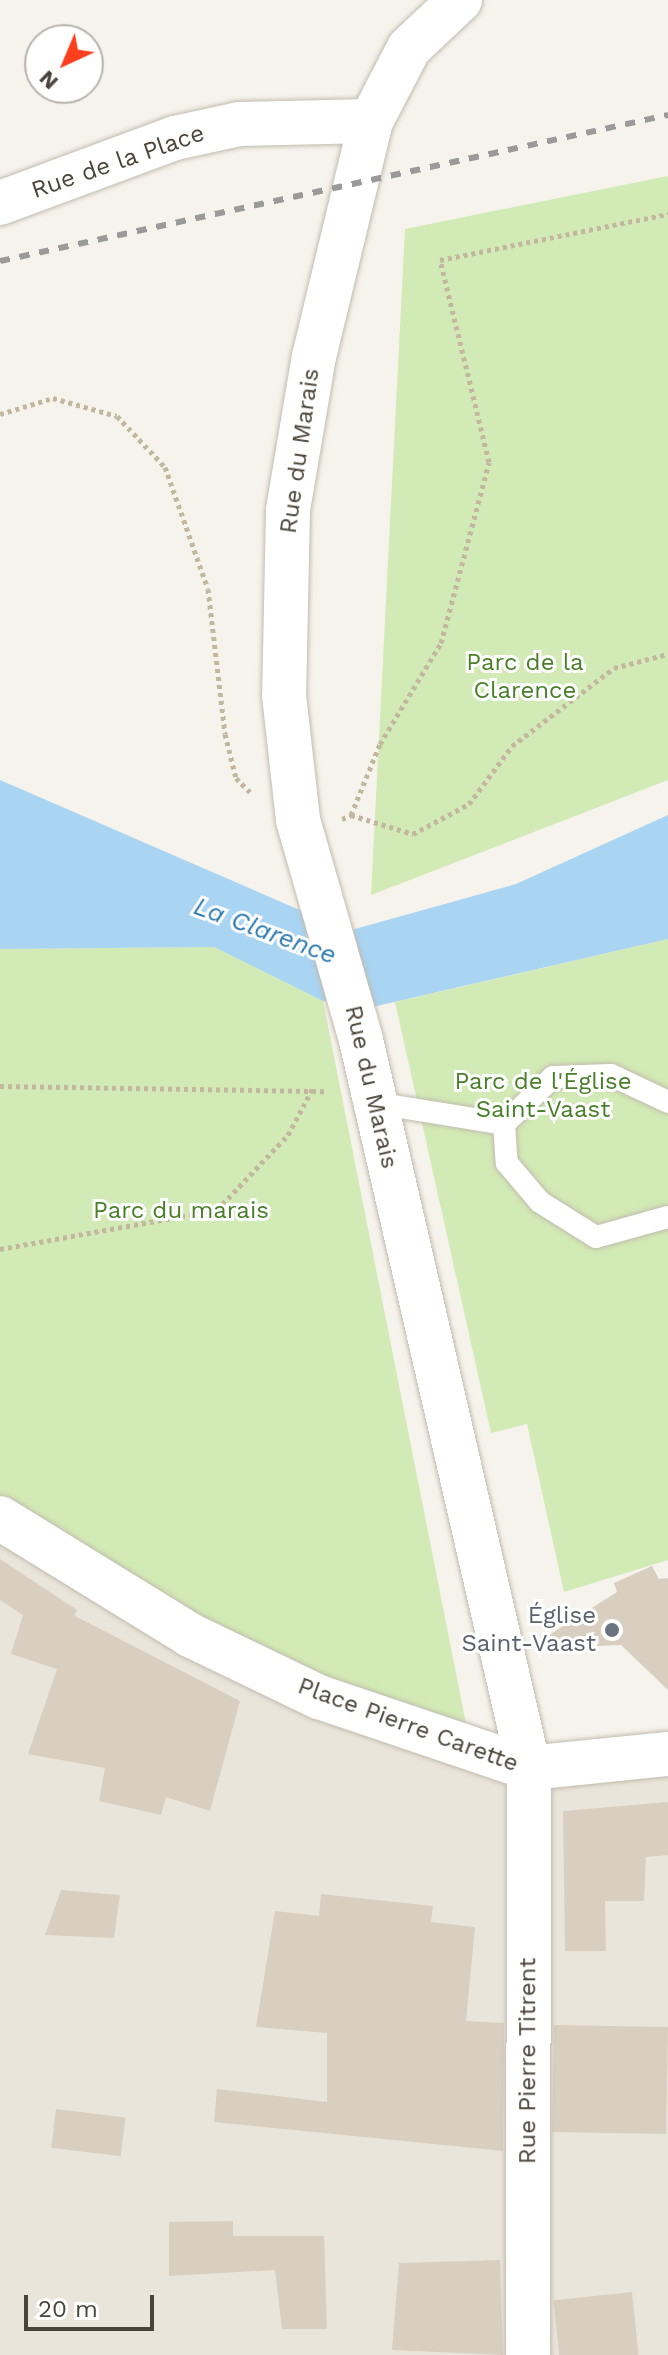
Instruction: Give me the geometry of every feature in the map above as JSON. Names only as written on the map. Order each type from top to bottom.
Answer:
[{"type":"street","points":[[371,121],[409,48],[460,0]]},
{"type":"street","name":"Rue de la Place","points":[[0,203],[175,138],[239,124],[371,121]]},
{"type":"street","name":"Rue du Marais","points":[[371,121],[314,356],[288,510],[284,695],[296,808],[314,862],[361,1040],[529,1768]]},
{"type":"street","name":"Place Pierre Carette","points":[[0,1518],[190,1635],[319,1697],[529,1768],[668,1754]]},
{"type":"street","name":"Rue Pierre Titrent","points":[[528,2355],[529,1768]]},
{"type":"lane","points":[[504,1124],[553,1077],[611,1075],[668,1102]]},
{"type":"lane","points":[[375,1103],[504,1124]]},
{"type":"lane","points":[[504,1124],[507,1163],[540,1202],[596,1237],[668,1217]]},
{"type":"path","points":[[351,815],[380,744],[441,643],[489,462],[440,260],[668,214]]},
{"type":"path","points":[[0,1086],[313,1088],[288,1135],[217,1210],[0,1249]]},
{"type":"shaded area","points":[[0,1518],[471,1749],[668,1754],[668,2355],[0,2355]]},
{"type":"green space","name":"Parc de la Clarence","points":[[668,176],[668,780],[371,895],[405,229]]},
{"type":"green space","name":"Parc de l'Église Saint-Vaast","points":[[668,939],[668,1560],[564,1592],[527,1424],[491,1433],[395,1002]]},
{"type":"green space","name":"Parc du marais","points":[[214,947],[323,1001],[471,1749],[0,1518],[0,949]]},
{"type":"water","name":"La Clarence","points":[[0,780],[348,931],[516,884],[668,815],[668,939],[368,1008],[323,1001],[214,947],[0,949]]},
{"type":"building","points":[[0,1559],[77,1610],[75,1616],[240,1701],[210,1811],[166,1797],[161,1815],[99,1801],[105,1768],[28,1754],[57,1669],[11,1654],[23,1615],[0,1600]]},
{"type":"building","name":"Église Saint-Vaast","points":[[652,1566],[659,1579],[668,1578],[668,1690],[621,1645],[527,1649],[617,1592],[614,1583]]},
{"type":"building","points":[[668,1802],[668,1855],[646,1857],[644,1901],[605,1901],[606,1951],[565,1951],[563,1811]]},
{"type":"building","points":[[61,1890],[120,1895],[114,1938],[45,1935]]},
{"type":"building","points":[[321,1894],[433,1906],[431,1922],[475,1927],[466,2021],[504,2023],[503,2151],[214,2122],[217,2089],[327,2102],[327,2033],[256,2027],[275,1911],[319,1916]]},
{"type":"building","points":[[554,2025],[668,2027],[666,2134],[552,2132]]},
{"type":"building","points":[[56,2109],[125,2118],[121,2156],[51,2148]]},
{"type":"building","points":[[233,2221],[233,2236],[324,2236],[327,2329],[282,2329],[275,2270],[169,2276],[169,2222]]},
{"type":"building","points":[[500,2260],[503,2355],[392,2350],[399,2263]]},
{"type":"building","points":[[632,2292],[639,2355],[559,2355],[553,2300]]},
{"type":"railway","points":[[0,261],[668,115]]},
{"type":"place","name":"Église Saint-Vaast","points":[[612,1630]]}]
